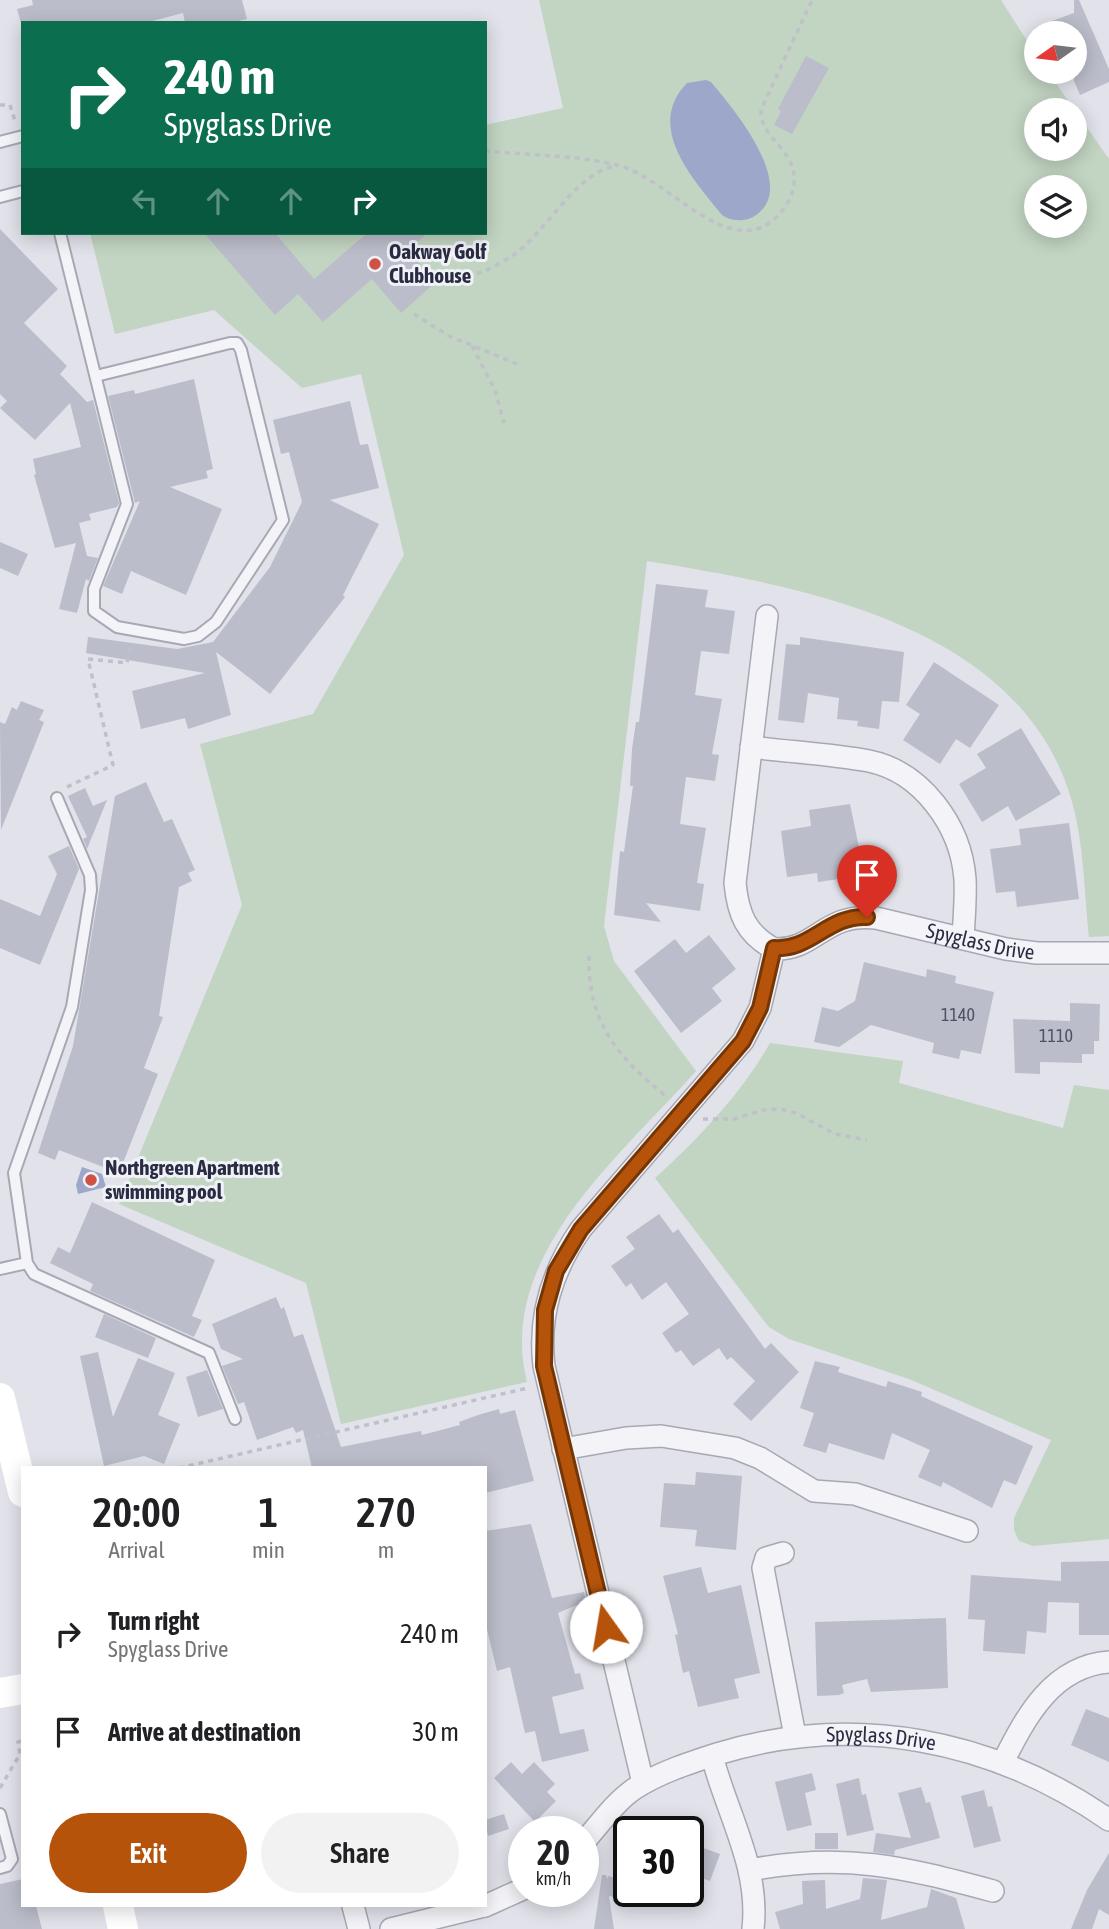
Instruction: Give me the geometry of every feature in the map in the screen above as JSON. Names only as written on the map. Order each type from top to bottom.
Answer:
[{"type":"main road","points":[[0,1398],[21,1484]]},
{"type":"main road","points":[[0,1693],[21,1689]]},
{"type":"main road","points":[[118,1907],[123,1929]]},
{"type":"street","points":[[643,1783],[548,1383],[542,1348],[545,1310],[564,1256],[581,1229],[733,1056],[753,1025],[760,1008],[774,948],[754,936],[740,912],[736,897],[735,869],[767,616]]},
{"type":"street","points":[[751,747],[869,761],[901,774],[917,785],[945,818],[961,857],[965,878],[963,938]]},
{"type":"street","name":"Spyglass Drive","points":[[774,948],[794,947],[836,922],[855,916],[876,918],[1037,953],[1109,953]]},
{"type":"street","points":[[563,1449],[600,1441],[661,1436],[734,1448],[760,1458],[814,1491],[855,1494],[967,1531]]},
{"type":"street","points":[[783,1553],[766,1558],[763,1568],[795,1736]]},
{"type":"street","points":[[1003,1762],[1031,1712],[1059,1680],[1083,1666],[1109,1662]]},
{"type":"street","name":"Spyglass Drive","points":[[599,1826],[630,1792],[643,1783],[712,1756],[795,1736],[849,1733],[903,1736],[957,1747],[1003,1762],[1054,1785],[1109,1820]]},
{"type":"street","points":[[712,1756],[750,1870],[753,1929]]},
{"type":"street","points":[[750,1870],[804,1862],[862,1861],[916,1870],[993,1891]]},
{"type":"street","points":[[487,1905],[508,1896]]},
{"type":"street","points":[[353,1907],[359,1929]]},
{"type":"street","points":[[404,1928],[480,1907]]},
{"type":"lane","points":[[0,142],[21,137]]},
{"type":"lane","points":[[0,197],[21,192]]},
{"type":"lane","points":[[61,235],[127,504],[94,589],[93,606],[96,615],[109,624],[133,630],[184,639],[203,634],[223,611],[283,523],[241,351],[237,343],[96,376]]},
{"type":"lane","points":[[56,796],[90,875],[91,890],[72,1007],[14,1173],[27,1263],[34,1274],[209,1353],[235,1419]]},
{"type":"lane","points":[[0,1269],[27,1263]]},
{"type":"lane","points":[[0,1814],[12,1859],[7,1866],[0,1868]]},
{"type":"path","points":[[487,151],[617,165],[644,176],[711,222],[727,229],[753,231],[776,217],[790,197],[793,170],[789,156],[766,128],[761,110],[811,0]]},
{"type":"path","points":[[0,105],[10,105],[21,137]]},
{"type":"path","points":[[438,282],[452,276],[485,271],[508,258],[540,231],[593,174],[601,168],[617,165]]},
{"type":"path","points":[[414,314],[436,329],[522,366]]},
{"type":"path","points":[[472,346],[495,390],[504,424]]},
{"type":"path","points":[[56,796],[113,765],[88,659],[127,663],[133,630]]},
{"type":"path","points":[[589,956],[590,991],[607,1035],[641,1074],[685,1111],[704,1119],[734,1119],[770,1108],[788,1111],[831,1132],[867,1140]]},
{"type":"path","points":[[188,1466],[548,1383]]},
{"type":"path","points":[[0,1788],[21,1754]]},
{"type":"green space","points":[[539,0],[1001,0],[1024,36],[1024,84],[1056,84],[1066,98],[1024,98],[1024,161],[1087,161],[1087,128],[1109,159],[1109,936],[1089,937],[1081,847],[1070,795],[1043,737],[1003,689],[953,652],[896,623],[834,601],[770,584],[647,561],[604,926],[614,961],[696,1071],[602,1173],[572,1211],[547,1250],[530,1292],[522,1336],[527,1382],[341,1424],[306,1283],[119,1204],[242,905],[200,744],[313,714],[404,555],[361,374],[302,388],[214,310],[115,334],[90,235],[487,235],[487,125],[563,108]]},
{"type":"green space","points":[[770,1043],[903,1061],[899,1083],[1063,1128],[1074,1085],[1109,1090],[1109,1539],[1033,1546],[1019,1541],[1014,1530],[1014,1518],[1051,1440],[909,1379],[789,1339],[769,1327],[655,1178],[718,1115],[746,1080]]},
{"type":"water","points":[[706,80],[711,82],[746,128],[767,169],[770,188],[766,204],[749,219],[733,220],[722,215],[687,169],[672,135],[670,117],[675,100],[687,83]]},
{"type":"water","name":"Northgreen Apartment swimming pool","points":[[82,1167],[102,1174],[106,1187],[78,1194],[76,1185]]},
{"type":"building","points":[[32,0],[242,0],[247,19],[185,21],[183,13],[153,21],[21,23],[17,9],[33,5]]},
{"type":"building","points":[[1074,0],[1079,0],[1109,69],[1109,82],[1080,95],[1075,84],[1087,84],[1087,21],[1052,21],[1074,13]]},
{"type":"building","points":[[806,56],[829,68],[792,134],[774,125],[781,111],[778,109]]},
{"type":"building","points":[[0,229],[58,289],[24,323],[67,366],[60,374],[87,402],[93,400],[119,503],[117,507],[89,514],[91,520],[79,523],[87,556],[98,558],[89,581],[86,579],[77,613],[59,609],[76,543],[55,548],[34,475],[33,459],[81,447],[70,403],[35,440],[0,408],[7,401],[0,394]]},
{"type":"building","name":"Oakway Golf Clubhouse","points":[[206,235],[277,235],[314,279],[365,235],[426,235],[408,250],[436,282],[401,313],[372,279],[323,322],[298,294],[275,315]]},
{"type":"building","points":[[194,379],[213,469],[206,471],[208,478],[170,487],[222,509],[186,595],[131,571],[122,594],[103,586],[140,501],[135,503],[108,396],[134,390],[135,394]]},
{"type":"building","points":[[350,401],[360,445],[368,444],[379,488],[330,500],[379,524],[343,595],[345,597],[270,694],[216,652],[231,715],[188,729],[185,718],[141,729],[132,691],[205,673],[86,653],[88,637],[177,649],[213,642],[270,567],[302,502],[289,452],[281,454],[273,420]]},
{"type":"building","points":[[0,542],[28,554],[18,576],[0,568]]},
{"type":"building","points":[[656,584],[708,590],[705,607],[735,611],[729,654],[701,651],[695,695],[722,699],[712,754],[719,755],[715,781],[686,777],[680,824],[706,828],[697,883],[704,884],[700,911],[646,903],[661,922],[614,915],[620,851],[624,852],[633,786],[630,786],[632,749],[636,722],[639,722]]},
{"type":"building","points":[[800,637],[904,652],[899,702],[882,701],[879,729],[857,726],[858,721],[837,719],[839,698],[808,693],[804,723],[778,720],[786,644],[800,645]]},
{"type":"building","points":[[934,662],[999,705],[970,748],[956,739],[940,764],[903,740],[920,714],[906,705]]},
{"type":"building","points":[[21,701],[44,710],[39,720],[44,722],[1,830],[0,722],[5,724],[12,707],[17,710]]},
{"type":"building","points":[[1021,728],[1061,794],[1016,821],[1008,806],[982,822],[959,784],[986,768],[977,754]]},
{"type":"building","points":[[146,782],[164,822],[172,819],[195,870],[188,873],[192,881],[179,887],[159,1016],[163,1017],[144,1068],[158,1074],[119,1173],[59,1150],[55,1160],[38,1153],[73,1046],[115,796]]},
{"type":"building","points":[[85,788],[93,806],[107,800],[87,849],[83,839],[87,837],[68,796]]},
{"type":"building","points":[[850,804],[861,857],[857,858],[860,876],[818,882],[817,873],[787,877],[781,831],[811,826],[809,810]]},
{"type":"building","points":[[1069,823],[1079,899],[1017,907],[1015,891],[996,893],[990,849],[1021,845],[1019,829]]},
{"type":"building","points":[[69,846],[79,869],[40,965],[0,948],[0,899],[40,916],[57,874],[48,856]]},
{"type":"building","points":[[709,935],[736,969],[712,988],[722,1001],[681,1033],[634,971],[675,939],[686,953]]},
{"type":"building","points":[[864,962],[926,977],[927,969],[956,976],[955,983],[994,992],[981,1054],[961,1050],[959,1059],[932,1053],[934,1043],[871,1025],[839,1047],[814,1042],[822,1007],[838,1011],[855,1001]]},
{"type":"building","points":[[1070,1003],[1100,1004],[1099,1041],[1094,1041],[1094,1054],[1082,1054],[1082,1063],[1040,1062],[1040,1074],[1015,1073],[1013,1019],[1070,1021]]},
{"type":"building","points":[[92,1202],[215,1260],[192,1316],[202,1320],[194,1337],[90,1291],[93,1284],[50,1263],[58,1247],[70,1253]]},
{"type":"building","points":[[659,1214],[673,1233],[678,1229],[765,1349],[771,1343],[799,1372],[751,1421],[733,1404],[755,1381],[731,1357],[727,1360],[719,1348],[693,1366],[681,1350],[676,1353],[662,1333],[689,1314],[666,1282],[642,1300],[631,1283],[626,1287],[611,1266],[635,1249],[626,1237]]},
{"type":"building","points":[[276,1297],[281,1309],[284,1307],[294,1337],[303,1334],[341,1447],[421,1431],[422,1435],[460,1425],[459,1422],[499,1409],[500,1414],[515,1410],[534,1481],[487,1493],[487,1466],[312,1466],[303,1430],[296,1433],[293,1427],[257,1440],[244,1402],[238,1404],[222,1366],[243,1359],[221,1349],[212,1324]]},
{"type":"building","points":[[104,1314],[156,1338],[148,1358],[95,1337]]},
{"type":"building","points":[[98,1352],[113,1417],[138,1358],[175,1373],[158,1415],[180,1424],[164,1464],[144,1456],[104,1466],[80,1356]]},
{"type":"building","points":[[815,1361],[840,1367],[838,1372],[886,1387],[888,1381],[922,1392],[921,1396],[1033,1446],[1016,1485],[1004,1480],[992,1508],[943,1482],[941,1487],[918,1477],[930,1450],[892,1433],[884,1460],[829,1443],[826,1453],[803,1446],[814,1413],[800,1408]]},
{"type":"building","points":[[207,1370],[223,1409],[198,1417],[186,1377]]},
{"type":"building","points":[[696,1472],[742,1476],[736,1550],[695,1546],[697,1530],[660,1527],[664,1483],[695,1485]]},
{"type":"building","points":[[531,1524],[552,1598],[584,1592],[586,1601],[558,1613],[575,1674],[580,1673],[584,1689],[552,1697],[560,1734],[584,1729],[589,1751],[542,1762],[535,1731],[525,1733],[510,1667],[497,1671],[487,1629],[487,1531]]},
{"type":"building","points":[[1109,1561],[1109,1635],[1079,1635],[1079,1603],[1048,1602],[1046,1633],[1027,1631],[1025,1654],[983,1651],[985,1620],[968,1619],[971,1575],[1061,1581],[1061,1562]]},
{"type":"building","points":[[701,1567],[708,1593],[741,1585],[760,1673],[734,1679],[739,1698],[698,1707],[689,1671],[683,1673],[675,1635],[678,1634],[663,1576]]},
{"type":"building","points":[[946,1618],[948,1688],[871,1692],[867,1679],[842,1685],[844,1693],[839,1695],[817,1696],[815,1622]]},
{"type":"building","points":[[1086,1709],[1109,1718],[1109,1762],[1071,1745]]},
{"type":"building","points":[[511,1762],[522,1774],[534,1762],[555,1784],[547,1792],[556,1801],[541,1816],[529,1816],[494,1778]]},
{"type":"building","points":[[812,1773],[816,1790],[805,1793],[812,1825],[787,1831],[775,1782]]},
{"type":"building","points":[[859,1778],[862,1795],[866,1794],[874,1830],[847,1836],[836,1784]]},
{"type":"building","points":[[921,1787],[926,1803],[930,1802],[940,1838],[895,1850],[894,1855],[873,1852],[876,1833],[911,1838],[898,1793]]},
{"type":"building","points":[[984,1790],[988,1807],[992,1806],[1001,1841],[974,1848],[961,1796]]},
{"type":"building","points":[[504,1814],[508,1829],[488,1836],[487,1819]]},
{"type":"building","points":[[815,1833],[838,1833],[838,1849],[815,1849]]},
{"type":"building","points":[[704,1848],[720,1854],[710,1881],[704,1879]]},
{"type":"building","points":[[1109,1853],[1109,1915],[1099,1909],[1092,1929],[1071,1929],[1087,1890]]},
{"type":"building","points":[[602,1875],[606,1875],[607,1879],[608,1876],[613,1877],[613,1897],[609,1896],[614,1929],[594,1929]]},
{"type":"building","points":[[863,1878],[887,1880],[881,1920],[927,1907],[931,1889],[956,1898],[965,1929],[780,1929],[775,1912],[803,1904],[802,1881],[825,1880],[826,1909],[860,1899]]},
{"type":"building","points":[[21,1879],[21,1907],[36,1907],[42,1929],[0,1929],[0,1884]]},
{"type":"place","name":"Oakway Golf Clubhouse","points":[[375,264]]},
{"type":"place","name":"Northgreen Apartment swimming pool","points":[[91,1180]]},
{"type":"route","points":[[606,1627],[544,1366],[542,1330],[556,1271],[581,1229],[733,1056],[753,1025],[760,1008],[774,948],[794,947],[845,918],[867,917]]}]
